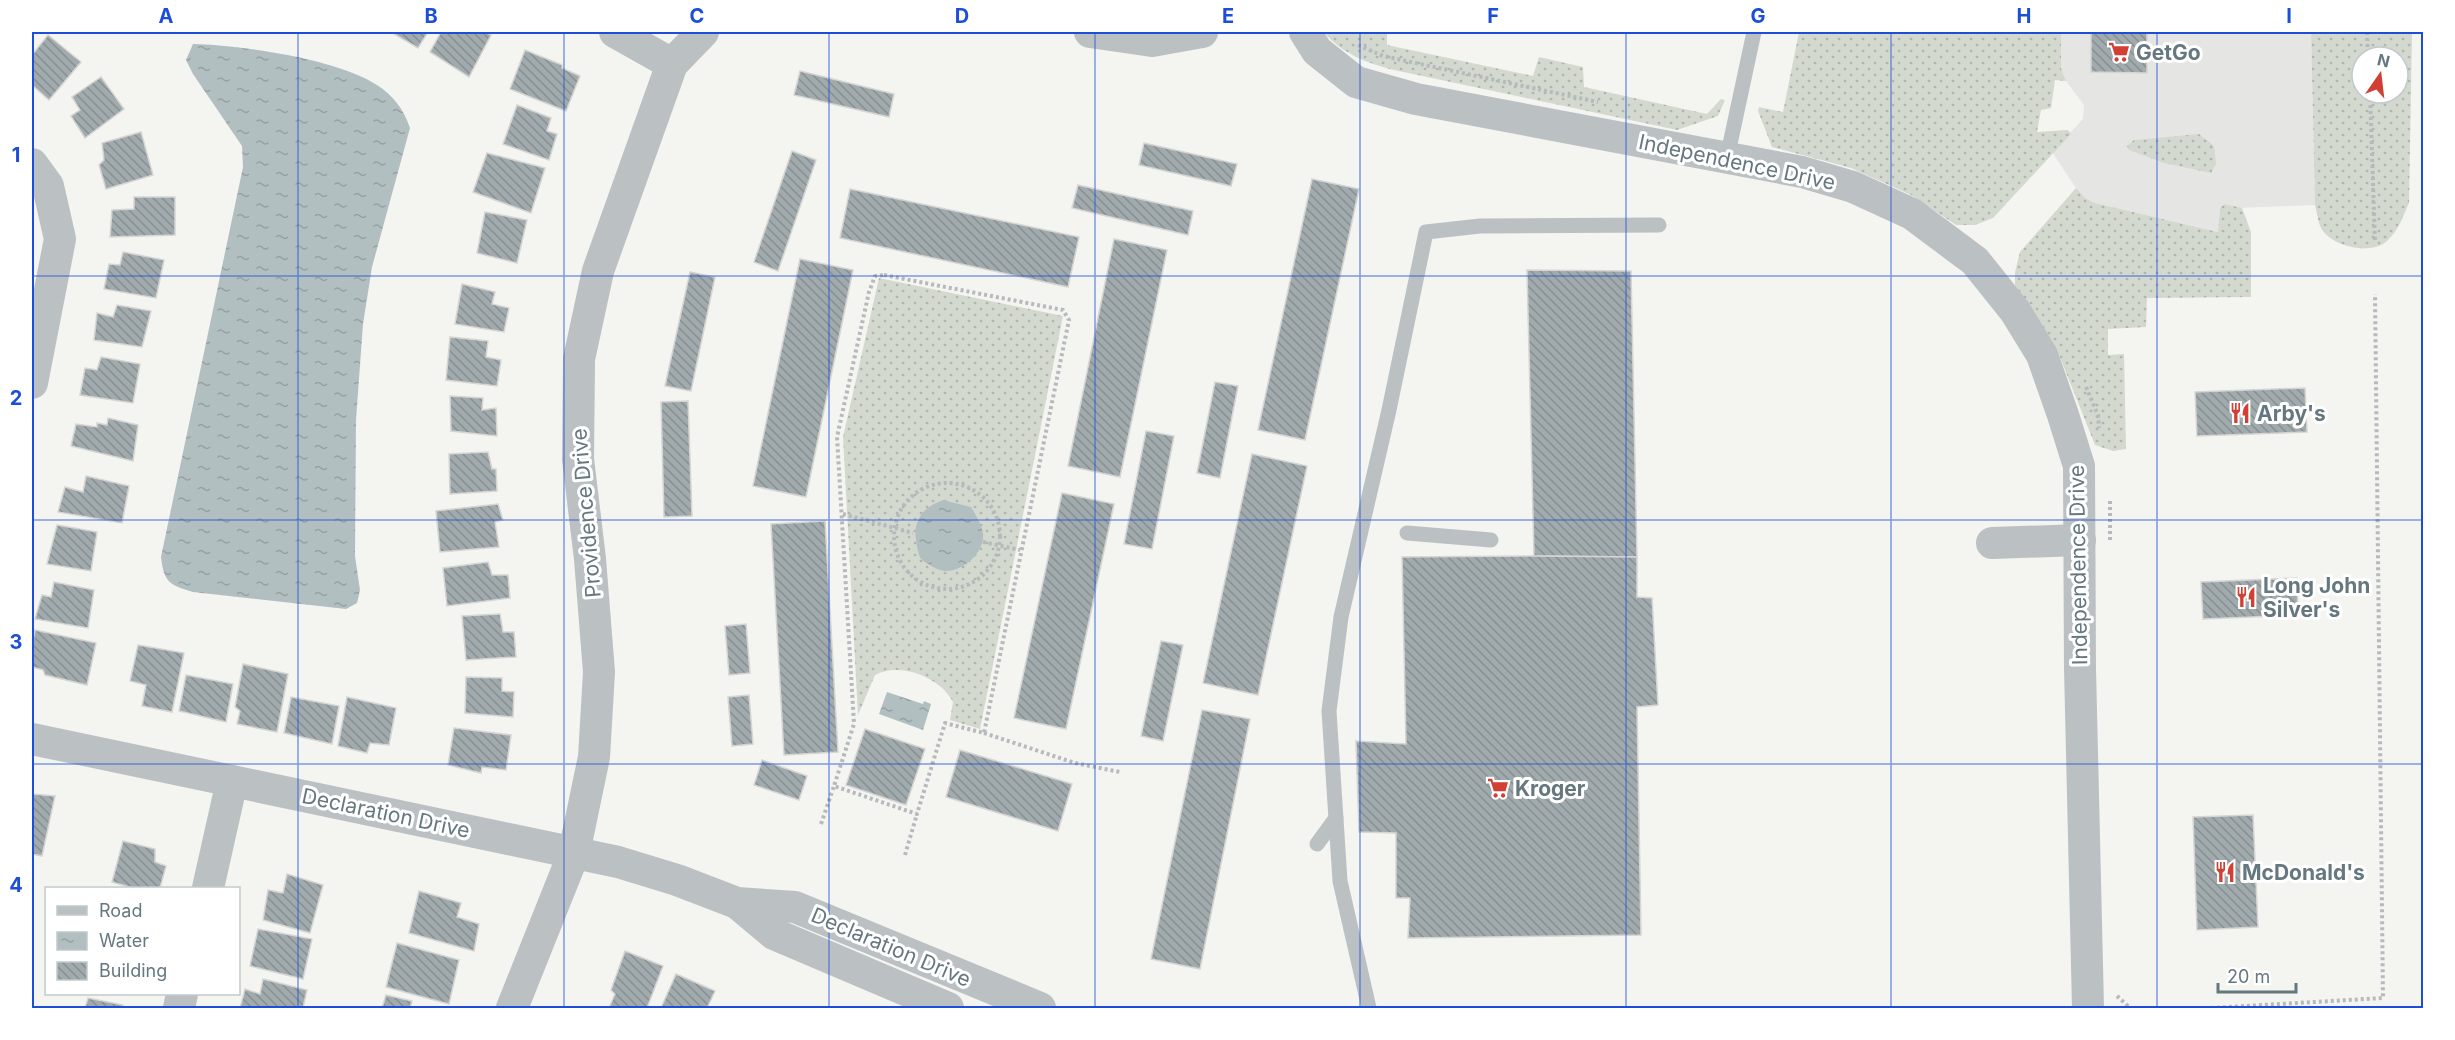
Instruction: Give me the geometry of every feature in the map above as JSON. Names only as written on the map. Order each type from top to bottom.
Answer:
[{"type":"street","points":[[615,32],[672,64]]},
{"type":"street","name":"Providence Drive","points":[[512,1008],[574,853],[594,757],[599,672],[590,559],[578,459],[579,359],[598,271],[672,64],[703,32]]},
{"type":"street","points":[[1090,32],[1152,41],[1202,32]]},
{"type":"street","name":"Independence Drive","points":[[1305,32],[1317,51],[1356,82],[1416,99],[1802,172],[1853,187],[1912,214],[1975,261],[2015,311],[2042,355],[2079,466],[2088,1008]]},
{"type":"street","points":[[32,164],[48,186],[60,239],[32,383]]},
{"type":"street","points":[[1992,543],[2080,540]]},
{"type":"street","name":"Declaration Drive","points":[[32,739],[618,862],[677,880],[737,903],[795,907],[1021,1005]]},
{"type":"street","points":[[208,887],[232,781]]},
{"type":"street","name":"Declaration Drive","points":[[737,903],[774,934],[948,1008]]},
{"type":"lane","points":[[1727,158],[1754,32]]},
{"type":"lane","points":[[1370,1008],[1340,881],[1329,711],[1341,617],[1389,410],[1426,232],[1480,226],[1659,225]]},
{"type":"lane","points":[[1407,533],[1491,540]]},
{"type":"lane","points":[[1317,844],[1336,818]]},
{"type":"path","points":[[1354,43],[1383,56],[1602,102]]},
{"type":"path","points":[[2370,105],[2374,242]]},
{"type":"path","points":[[821,824],[854,724],[837,436],[874,276],[884,275],[1063,310],[1069,320],[984,733]]},
{"type":"path","points":[[2211,1008],[2383,998],[2375,294]]},
{"type":"path","points":[[940,484],[958,485],[975,492],[990,504],[999,522],[998,555],[971,584],[952,588],[922,585],[914,579],[901,562],[894,544],[894,528],[899,512],[910,498],[924,489],[940,484]]},
{"type":"path","points":[[843,514],[913,533]]},
{"type":"path","points":[[983,542],[1021,550]]},
{"type":"path","points":[[904,855],[945,723],[984,733],[1075,763],[1120,772]]},
{"type":"path","points":[[834,786],[917,814]]},
{"type":"shaded area","points":[[1324,32],[1387,32],[1387,45],[1533,76],[1539,57],[1583,67],[1584,87],[1707,114],[1721,99],[1725,100],[1718,116],[1677,130],[1394,70],[1365,61],[1347,52]]},
{"type":"shaded area","points":[[1799,32],[2061,32],[2061,68],[2066,81],[2055,80],[2051,108],[2041,110],[2037,132],[2068,130],[2071,134],[1993,218],[1975,225],[1956,225],[1911,195],[1851,168],[1772,147],[1758,111],[1759,107],[1783,112]]},
{"type":"shaded area","points":[[2061,32],[2311,32],[2315,205],[2237,208],[2224,204],[2220,208],[2219,232],[2095,203],[2085,198],[2052,152],[2083,119],[2084,105],[2066,81],[2061,68]]},
{"type":"shaded area","points":[[2311,32],[2412,32],[2409,203],[2398,227],[2392,236],[2381,245],[2363,248],[2334,240],[2326,235],[2320,226],[2315,205]]},
{"type":"shaded area","points":[[2199,134],[2214,146],[2216,164],[2211,173],[2164,163],[2129,150],[2127,146],[2134,140]]},
{"type":"shaded area","points":[[2076,188],[2085,198],[2095,203],[2218,232],[2220,208],[2224,204],[2242,208],[2251,232],[2251,297],[2147,298],[2146,327],[2108,329],[2108,355],[2124,354],[2126,449],[2113,451],[2095,445],[2059,355],[2015,285],[2015,272],[2020,252]]},
{"type":"shaded area","points":[[879,278],[1063,316],[980,729],[950,720],[953,702],[945,690],[926,677],[909,671],[891,670],[875,675],[858,715],[843,437]]},
{"type":"water","points":[[193,44],[236,47],[288,55],[360,76],[383,89],[393,98],[405,115],[410,128],[372,267],[363,324],[356,420],[355,556],[360,590],[357,603],[346,609],[193,592],[174,585],[166,578],[164,572],[161,557],[243,167],[242,146],[186,60]]},
{"type":"water","points":[[943,500],[971,507],[983,534],[983,541],[972,560],[959,568],[945,571],[935,568],[920,558],[916,538],[917,522],[921,516],[933,504]]},
{"type":"water","points":[[887,692],[923,704],[924,701],[931,704],[923,730],[879,714]]},
{"type":"building","points":[[391,32],[428,32],[418,48]]},
{"type":"building","points":[[441,32],[486,32],[491,35],[469,77],[430,52]]},
{"type":"building","name":"GetGo","points":[[2091,32],[2147,32],[2147,73],[2091,72]]},
{"type":"building","points":[[48,35],[81,62],[49,100],[32,85],[32,55]]},
{"type":"building","points":[[525,50],[562,65],[562,68],[580,76],[566,111],[510,89]]},
{"type":"building","points":[[800,71],[894,94],[889,117],[794,95]]},
{"type":"building","points":[[101,77],[124,109],[85,138],[71,116],[80,110],[72,97]]},
{"type":"building","points":[[517,105],[551,118],[547,131],[557,134],[549,160],[503,144]]},
{"type":"building","points":[[141,132],[153,175],[106,189],[99,165],[104,160],[102,143]]},
{"type":"building","points":[[1144,143],[1237,164],[1231,186],[1139,165]]},
{"type":"building","points":[[792,151],[816,160],[778,271],[754,262]]},
{"type":"building","points":[[487,153],[545,168],[531,213],[473,192]]},
{"type":"building","points":[[1312,179],[1359,189],[1305,440],[1258,430]]},
{"type":"building","points":[[1078,185],[1193,211],[1188,235],[1072,208]]},
{"type":"building","points":[[850,189],[1079,237],[1068,287],[840,238]]},
{"type":"building","points":[[134,197],[175,197],[175,235],[110,237],[112,210],[134,209]]},
{"type":"building","points":[[485,212],[527,220],[517,263],[477,253]]},
{"type":"building","points":[[1114,239],[1167,250],[1120,477],[1068,466]]},
{"type":"building","points":[[123,252],[164,260],[156,298],[104,289],[109,264],[120,265]]},
{"type":"building","points":[[800,259],[853,270],[806,497],[753,486]]},
{"type":"building","points":[[1527,270],[1631,271],[1637,557],[1534,556]]},
{"type":"building","points":[[690,272],[715,277],[691,391],[665,386]]},
{"type":"building","points":[[462,284],[495,292],[492,304],[509,308],[504,332],[455,324]]},
{"type":"building","points":[[117,305],[151,311],[142,347],[94,340],[97,313],[113,317]]},
{"type":"building","points":[[450,337],[488,341],[486,357],[501,360],[497,386],[446,380]]},
{"type":"building","points":[[101,357],[140,364],[133,403],[80,395],[85,368],[97,370]]},
{"type":"building","points":[[1215,382],[1238,386],[1220,478],[1197,473]]},
{"type":"building","points":[[2305,388],[2307,432],[2197,436],[2195,392]]},
{"type":"building","points":[[450,396],[483,398],[482,410],[496,408],[497,436],[451,431]]},
{"type":"building","points":[[688,401],[692,516],[664,517],[661,402]]},
{"type":"building","points":[[108,418],[138,425],[133,461],[71,446],[76,424],[97,427],[97,423],[107,425]]},
{"type":"building","points":[[1146,431],[1174,436],[1152,549],[1124,544]]},
{"type":"building","points":[[488,452],[492,469],[496,469],[497,491],[450,494],[449,454]]},
{"type":"building","points":[[1252,454],[1307,466],[1258,695],[1203,683]]},
{"type":"building","points":[[86,476],[129,486],[122,523],[58,512],[65,487],[83,492]]},
{"type":"building","points":[[1062,493],[1114,504],[1066,729],[1014,718]]},
{"type":"building","points":[[498,504],[503,520],[495,522],[499,547],[440,552],[436,511]]},
{"type":"building","points":[[825,521],[838,752],[784,755],[771,524]]},
{"type":"building","points":[[57,525],[97,532],[91,571],[47,564]]},
{"type":"building","name":"Kroger","points":[[1402,557],[1637,557],[1637,597],[1652,598],[1658,705],[1637,707],[1641,935],[1408,938],[1410,898],[1396,898],[1396,833],[1359,832],[1356,741],[1406,744]]},
{"type":"building","points":[[488,562],[492,575],[508,575],[510,598],[447,606],[443,568]]},
{"type":"building","points":[[2297,578],[2298,615],[2203,619],[2201,582]]},
{"type":"building","points":[[54,582],[94,590],[88,628],[35,619],[42,595],[51,597]]},
{"type":"building","points":[[500,614],[503,632],[514,632],[516,657],[466,660],[462,616]]},
{"type":"building","points":[[746,624],[750,673],[729,675],[725,626]]},
{"type":"building","points":[[35,630],[96,643],[87,685],[45,675],[43,670],[32,667]]},
{"type":"building","points":[[1161,641],[1183,645],[1163,741],[1141,736]]},
{"type":"building","points":[[138,645],[184,653],[172,712],[142,706],[146,685],[130,681]]},
{"type":"building","points":[[243,664],[288,674],[277,732],[237,724],[240,711],[235,707]]},
{"type":"building","points":[[186,675],[233,684],[226,722],[179,711]]},
{"type":"building","points":[[466,677],[502,678],[502,691],[514,692],[513,717],[465,713]]},
{"type":"building","points":[[749,695],[753,744],[732,746],[728,697]]},
{"type":"building","points":[[291,697],[339,706],[332,744],[284,733]]},
{"type":"building","points":[[347,697],[396,708],[389,745],[370,743],[367,753],[338,746]]},
{"type":"building","points":[[1202,710],[1250,719],[1200,969],[1151,959]]},
{"type":"building","points":[[454,728],[511,735],[506,770],[482,767],[481,773],[448,765]]},
{"type":"building","points":[[865,729],[925,749],[906,805],[846,785]]},
{"type":"building","points":[[960,750],[1072,784],[1058,831],[946,797]]},
{"type":"building","points":[[762,760],[807,776],[799,800],[754,785]]},
{"type":"building","points":[[32,794],[55,796],[42,856],[32,854]]},
{"type":"building","name":"McDonald's","points":[[2253,815],[2258,927],[2197,930],[2193,817]]},
{"type":"building","points":[[123,841],[155,849],[155,862],[166,866],[160,887],[130,887],[112,882]]},
{"type":"building","points":[[287,874],[323,885],[310,933],[263,920],[268,890],[283,893]]},
{"type":"building","points":[[419,891],[461,903],[457,917],[479,924],[474,951],[409,933]]},
{"type":"building","points":[[258,929],[312,939],[303,979],[250,966]]},
{"type":"building","points":[[397,943],[459,960],[449,1004],[386,987]]},
{"type":"building","points":[[625,951],[663,966],[647,1008],[609,1008],[615,994],[611,990]]},
{"type":"building","points":[[676,974],[715,991],[707,1008],[661,1008]]},
{"type":"building","points":[[263,979],[307,990],[303,1008],[240,1008],[245,989],[260,994]]},
{"type":"building","points":[[386,995],[412,1001],[410,1008],[382,1008]]},
{"type":"building","points":[[88,998],[123,1005],[122,1008],[85,1008]]},
{"type":"place","name":"GetGo","points":[[2119,52]]},
{"type":"place","name":"Arby's","points":[[2240,413]]},
{"type":"place","name":"Long John Silver's","points":[[2246,597]]},
{"type":"place","name":"Kroger","points":[[1498,788]]},
{"type":"place","name":"McDonald's","points":[[2225,872]]}]
